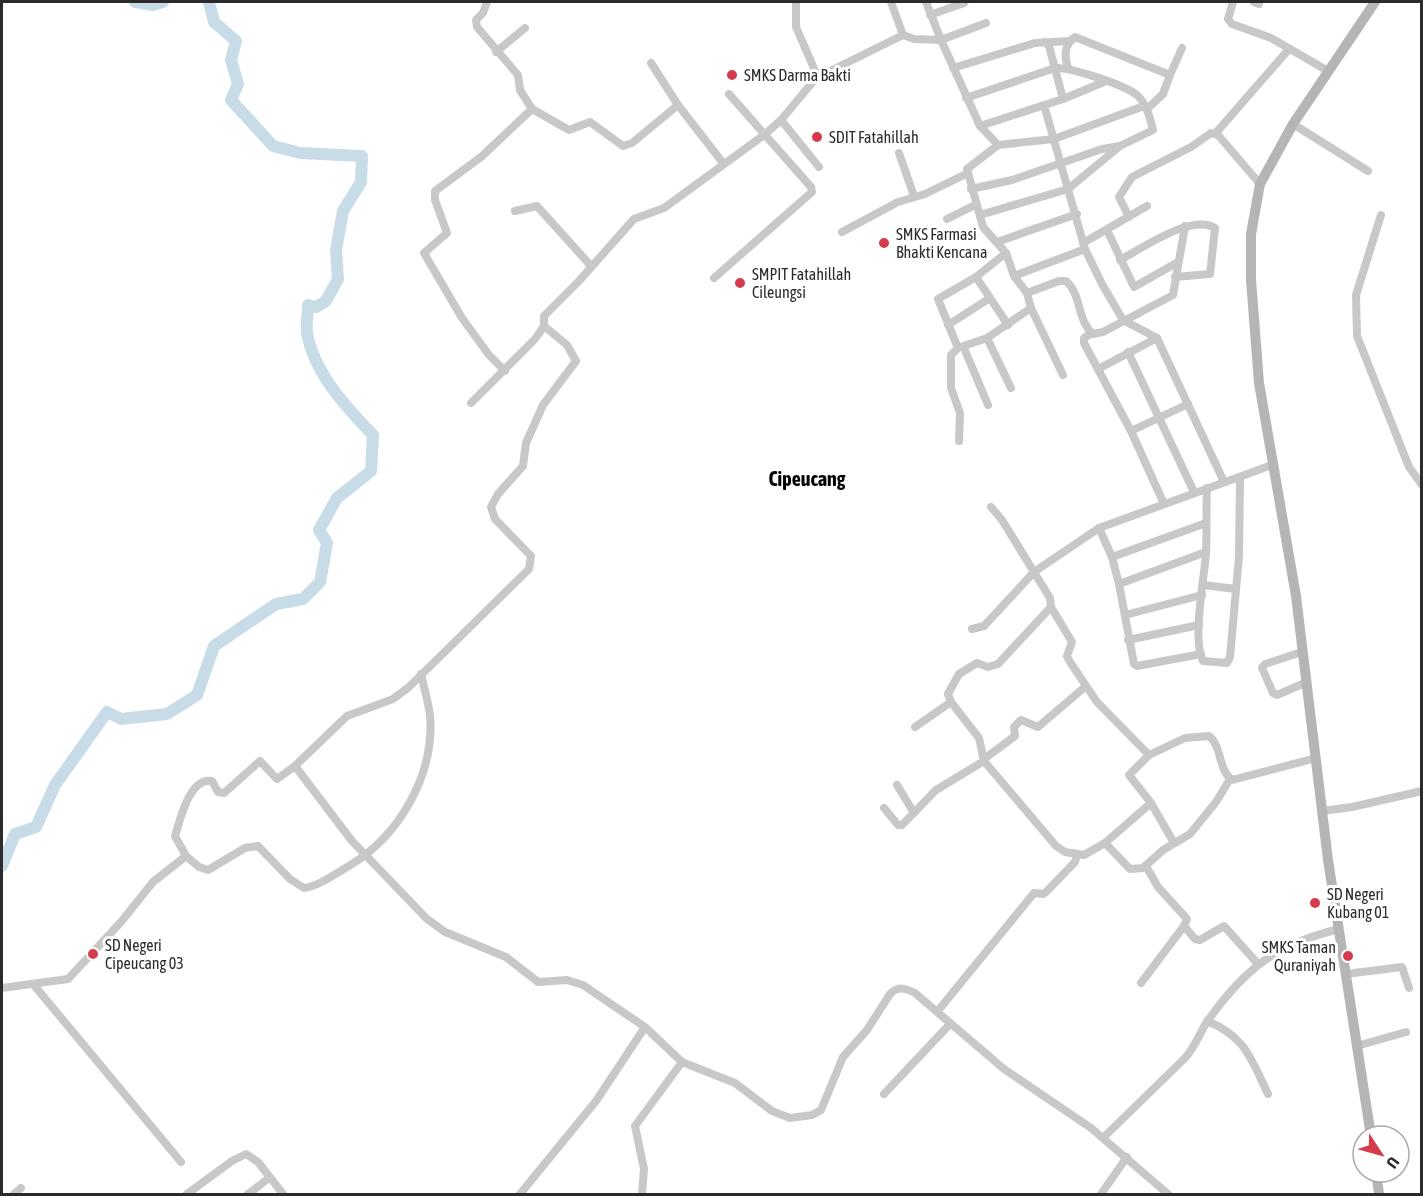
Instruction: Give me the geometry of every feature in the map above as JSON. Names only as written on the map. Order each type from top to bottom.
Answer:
[{"type":"street","points":[[487,2],[483,13],[475,23],[496,52],[518,75],[520,90],[532,109],[569,130],[590,122],[623,146],[632,143],[678,105]]},
{"type":"street","points":[[796,2],[796,27],[813,64],[816,78]]},
{"type":"street","points":[[891,2],[903,35]]},
{"type":"street","points":[[926,2],[980,126],[998,145]]},
{"type":"street","points":[[1233,2],[1228,19],[1232,24],[1270,38],[1328,71]]},
{"type":"street","points":[[1369,1124],[1322,811],[1296,596],[1272,465],[1252,316],[1251,234],[1260,183],[1293,123],[1376,2]]},
{"type":"street","points":[[930,15],[964,3]]},
{"type":"street","points":[[471,403],[505,371],[544,326],[544,316],[634,219],[663,208],[764,135],[781,120],[816,78],[903,35],[914,39],[941,39],[986,23]]},
{"type":"street","points":[[496,52],[525,27]]},
{"type":"street","points":[[1068,68],[1065,57],[1069,42],[1075,37],[1170,75]]},
{"type":"street","points":[[1045,42],[1049,46],[1063,99]]},
{"type":"street","points":[[953,68],[1035,43],[1069,42]]},
{"type":"street","points":[[1063,375],[1031,308],[1027,293],[1014,276],[1006,253],[983,227],[966,174],[970,164],[998,145],[1054,139],[1146,108],[1157,102],[1182,48]]},
{"type":"street","points":[[1215,134],[1288,49]]},
{"type":"street","points":[[651,63],[678,105],[723,163]]},
{"type":"street","points":[[966,98],[1055,68],[1068,68],[1132,91],[1146,108],[1153,130],[1120,146],[1068,189],[980,215]]},
{"type":"street","points":[[980,126],[1063,99],[1104,81]]},
{"type":"street","points":[[714,278],[812,192],[812,187],[729,94]]},
{"type":"street","points":[[1044,105],[1077,214],[1084,246],[1124,320],[1157,338],[1224,482]]},
{"type":"street","points":[[505,371],[489,355],[462,318],[424,253],[447,233],[435,200],[435,191],[481,157],[532,109]]},
{"type":"street","points":[[781,120],[819,167]]},
{"type":"street","points":[[1293,123],[1368,171]]},
{"type":"street","points":[[1129,217],[1119,197],[1132,177],[1191,147],[1211,133],[1215,134],[1260,183]]},
{"type":"street","points":[[971,189],[1012,180],[1102,149],[1120,146]]},
{"type":"street","points":[[898,153],[914,196]]},
{"type":"street","points":[[842,232],[914,196],[925,194],[966,174]]},
{"type":"street","points":[[947,219],[975,205]]},
{"type":"street","points":[[515,211],[537,206],[591,266]]},
{"type":"street","points":[[1014,276],[1084,246],[1148,206]]},
{"type":"street","points":[[997,242],[1077,214]]},
{"type":"street","points":[[1381,215],[1356,295],[1357,336],[1409,467],[1422,485]]},
{"type":"street","points":[[1119,260],[1185,226],[1206,224],[1215,228],[1209,276],[1176,277]]},
{"type":"street","points":[[1164,504],[1131,431],[1083,340],[1092,333],[1103,332],[1173,295],[1185,226]]},
{"type":"street","points":[[1107,230],[1119,260],[1134,287],[1178,262]]},
{"type":"street","points":[[988,405],[948,325],[938,299],[976,277],[1006,253]]},
{"type":"street","points":[[976,277],[1008,325]]},
{"type":"street","points":[[1027,293],[1059,281],[1066,281],[1072,287],[1092,333]]},
{"type":"street","points":[[948,325],[990,298]]},
{"type":"street","points":[[959,441],[960,413],[952,394],[951,355],[961,348],[987,338],[1031,308]]},
{"type":"street","points":[[421,674],[430,714],[430,730],[419,783],[401,816],[366,856],[304,888],[290,879],[258,846],[245,849],[208,870],[199,867],[186,856],[175,836],[184,814],[185,801],[201,783],[212,781],[222,794],[237,783],[258,761],[277,779],[295,766],[347,716],[393,699],[520,578],[531,562],[527,552],[495,519],[491,507],[498,494],[523,466],[526,443],[543,405],[576,361],[567,345],[544,326]]},
{"type":"street","points":[[987,338],[1011,388]]},
{"type":"street","points":[[1098,369],[1157,338]]},
{"type":"street","points":[[1128,352],[1194,492]]},
{"type":"street","points":[[1131,431],[1188,404]]},
{"type":"street","points":[[972,629],[984,626],[1034,572],[1099,528],[1272,465]]},
{"type":"street","points":[[1207,488],[1206,552],[1199,625],[1201,654],[1202,661],[1222,665],[1229,661],[1236,589],[1240,477]]},
{"type":"street","points":[[991,507],[1050,598],[1052,607],[1072,642],[1067,656],[1086,686],[1097,702],[1149,755]]},
{"type":"street","points":[[1112,557],[1206,522]]},
{"type":"street","points":[[1099,528],[1112,557],[1119,584],[1133,663],[1136,666],[1201,654]]},
{"type":"street","points":[[1119,584],[1206,552]]},
{"type":"street","points":[[1203,585],[1236,589]]},
{"type":"street","points":[[1125,615],[1202,596]]},
{"type":"street","points":[[1052,607],[998,664],[988,667],[977,663],[959,674],[948,694],[951,702],[979,738],[984,760],[1027,809],[1047,837],[1065,852],[1077,855],[1090,853],[1151,803]]},
{"type":"street","points":[[1128,640],[1199,625]]},
{"type":"street","points":[[1302,652],[1265,664],[1262,668],[1273,693],[1277,695],[1307,682]]},
{"type":"street","points":[[884,808],[899,826],[936,790],[984,760],[1015,736],[1014,727],[1021,720],[1038,726],[1086,686]]},
{"type":"street","points":[[915,727],[951,702]]},
{"type":"street","points":[[1173,843],[1151,803],[1130,775],[1149,755],[1185,738],[1209,736],[1214,740],[1230,779]]},
{"type":"street","points":[[1105,843],[1130,869],[1138,870],[1173,843],[1190,834],[1216,802],[1230,779],[1316,758]]},
{"type":"street","points":[[295,766],[366,856],[439,929],[506,957],[538,982],[567,980],[583,985],[645,1027],[682,1062],[735,1083],[782,1117],[806,1117],[817,1113],[824,1106],[843,1057],[867,1030],[894,989],[904,988],[915,993],[1004,1069],[1103,1138],[1168,1194]]},
{"type":"street","points":[[897,785],[914,813]]},
{"type":"street","points":[[1322,811],[1352,807],[1422,790]]},
{"type":"street","points":[[937,1012],[1034,893],[1046,892],[1076,862],[1077,855]]},
{"type":"street","points":[[2,988],[59,982],[73,976],[153,882],[186,856]]},
{"type":"street","points":[[1141,983],[1187,919],[1158,887],[1146,866]]},
{"type":"street","points":[[1184,926],[1195,939],[1200,940],[1224,926],[1258,964]]},
{"type":"street","points":[[1103,1138],[1185,1058],[1193,1049],[1207,1021],[1258,964],[1292,943],[1339,929]]},
{"type":"street","points":[[1346,974],[1402,967],[1409,988]]},
{"type":"street","points":[[33,984],[181,1162]]},
{"type":"street","points":[[1207,1021],[1226,1030],[1240,1041],[1250,1054],[1268,1094]]},
{"type":"street","points":[[884,1094],[950,1024]]},
{"type":"street","points":[[519,1194],[596,1101],[645,1027]]},
{"type":"street","points":[[1357,1046],[1406,1032]]},
{"type":"street","points":[[642,1194],[644,1169],[635,1126],[682,1062]]},
{"type":"street","points":[[187,1194],[243,1154],[252,1157],[283,1194]]},
{"type":"street","points":[[1101,1194],[1126,1157]]},
{"type":"street","points":[[248,1194],[269,1178]]},
{"type":"street","points":[[14,1194],[21,1188]]},
{"type":"waterway","points":[[135,2],[153,5],[163,2]]},
{"type":"waterway","points":[[2,866],[15,834],[36,827],[55,785],[107,712],[121,719],[167,714],[197,695],[214,646],[276,604],[303,599],[320,582],[327,543],[319,530],[337,498],[371,471],[373,435],[332,388],[316,362],[307,333],[308,305],[316,307],[326,301],[338,279],[336,250],[343,211],[361,182],[362,156],[300,153],[273,146],[231,100],[238,84],[231,60],[236,41],[214,22],[209,2]]},
{"type":"place","name":"SMKS Darma Bakti","points":[[732,75]]},
{"type":"place","name":"SDIT Fatahillah","points":[[817,137]]},
{"type":"place","name":"SMKS Farmasi Bhakti Kencana","points":[[884,243]]},
{"type":"place","name":"SMPIT Fatahillah Cileungsi","points":[[740,283]]},
{"type":"place","name":"SD Negeri Kubang 01","points":[[1315,903]]},
{"type":"place","name":"SD Negeri Cipeucang 03","points":[[93,954]]},
{"type":"place","name":"SMKS Taman Quraniyah","points":[[1348,956]]},
{"type":"district","name":"Cipeucang","points":[[807,478]]}]
